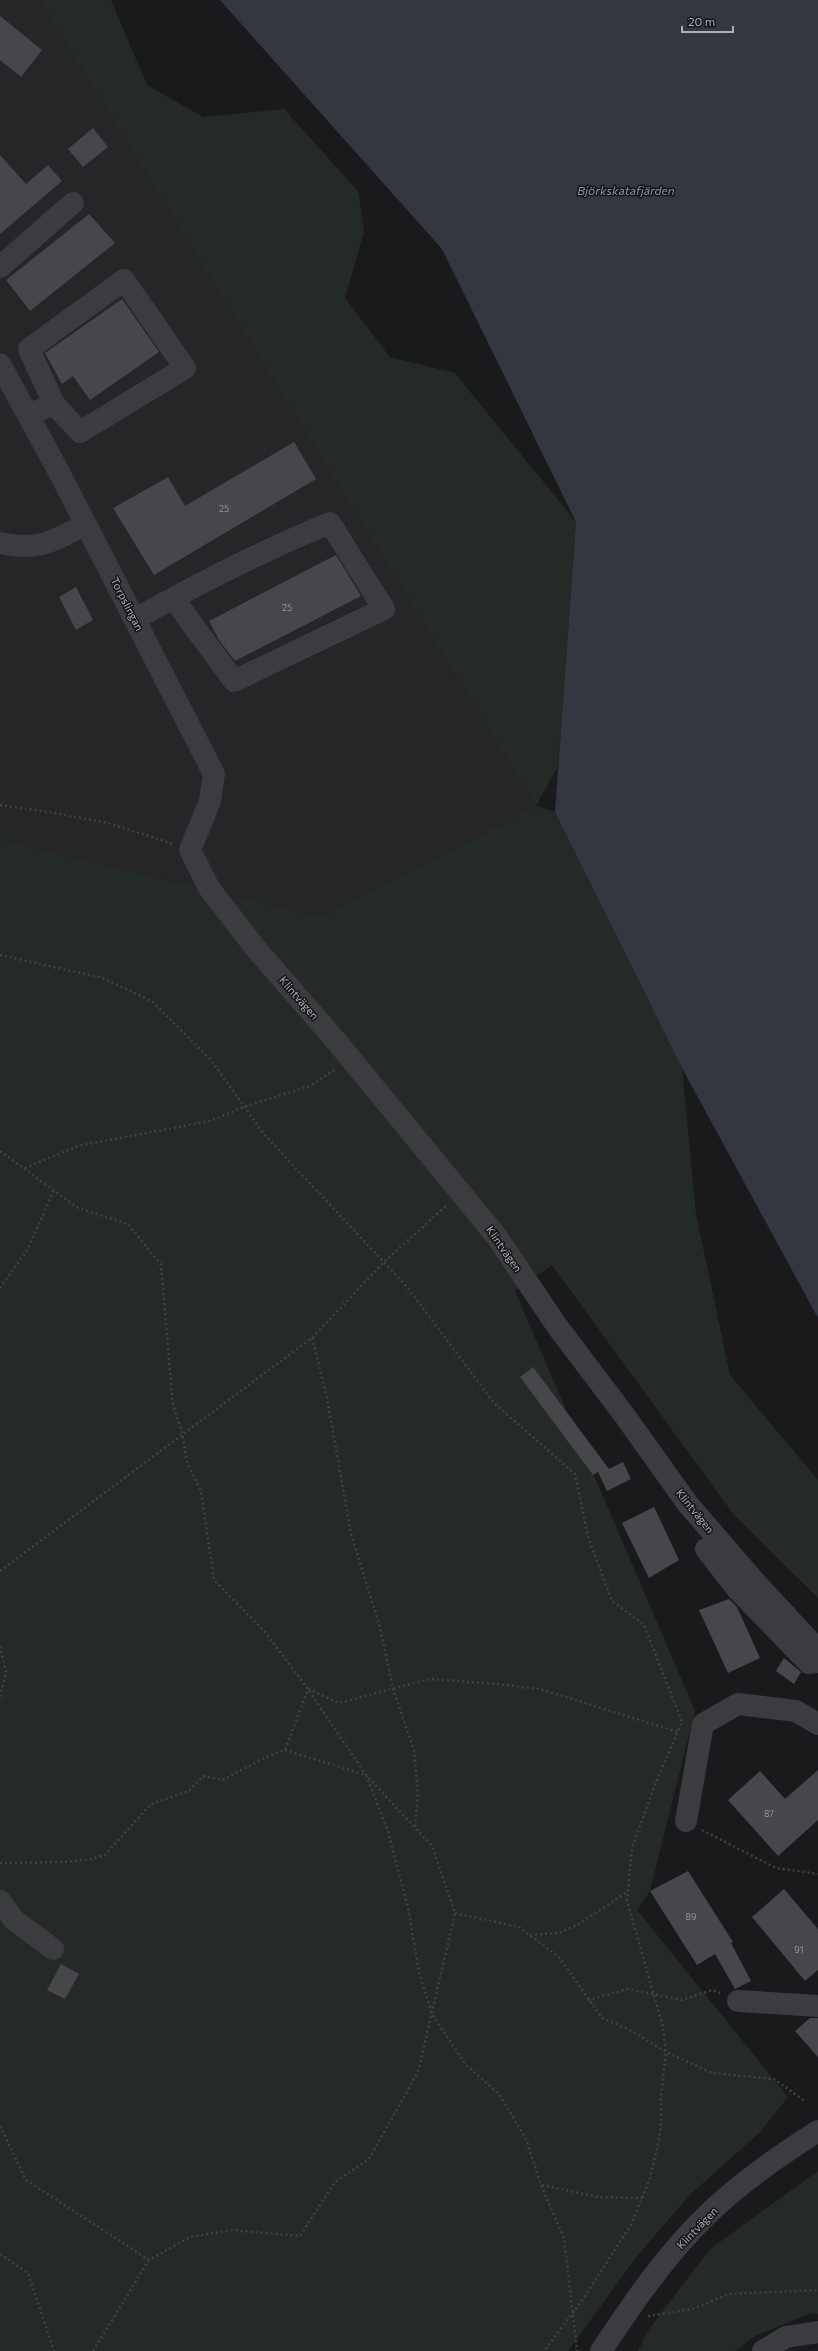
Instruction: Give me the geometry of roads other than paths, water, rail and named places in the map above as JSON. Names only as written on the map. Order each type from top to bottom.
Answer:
[{"type":"street","points":[[0,267],[73,203]]},
{"type":"street","points":[[124,280],[186,368],[80,432],[54,404],[29,349],[124,280]]},
{"type":"street","name":"Torpslingan","points":[[0,364],[86,524],[214,774],[210,801],[190,850]]},
{"type":"street","points":[[28,415],[54,404]]},
{"type":"street","points":[[135,619],[173,598],[301,535],[330,523],[384,609],[234,681],[173,598]]},
{"type":"street","points":[[0,544],[23,548],[47,544],[86,524]]},
{"type":"street","name":"Klintvägen","points":[[190,850],[209,888],[257,950],[351,1059],[461,1192],[496,1237],[557,1326],[625,1416],[687,1503],[755,1582],[818,1650]]},
{"type":"street","points":[[706,1549],[737,1589],[809,1664],[818,1662]]},
{"type":"street","points":[[686,1821],[702,1724],[738,1704],[796,1711],[818,1724]]},
{"type":"street","points":[[0,1901],[14,1920],[53,1949]]},
{"type":"street","points":[[738,2000],[818,2006]]},
{"type":"street","name":"Klintvägen","points":[[601,2351],[669,2257],[709,2213],[761,2169],[818,2131]]},
{"type":"street","points":[[763,2351],[786,2337],[818,2332]]},
{"type":"water","name":"Björkskatafjärden","points":[[220,0],[818,0],[818,1318],[682,1068],[555,812],[576,522],[442,249]]}]
